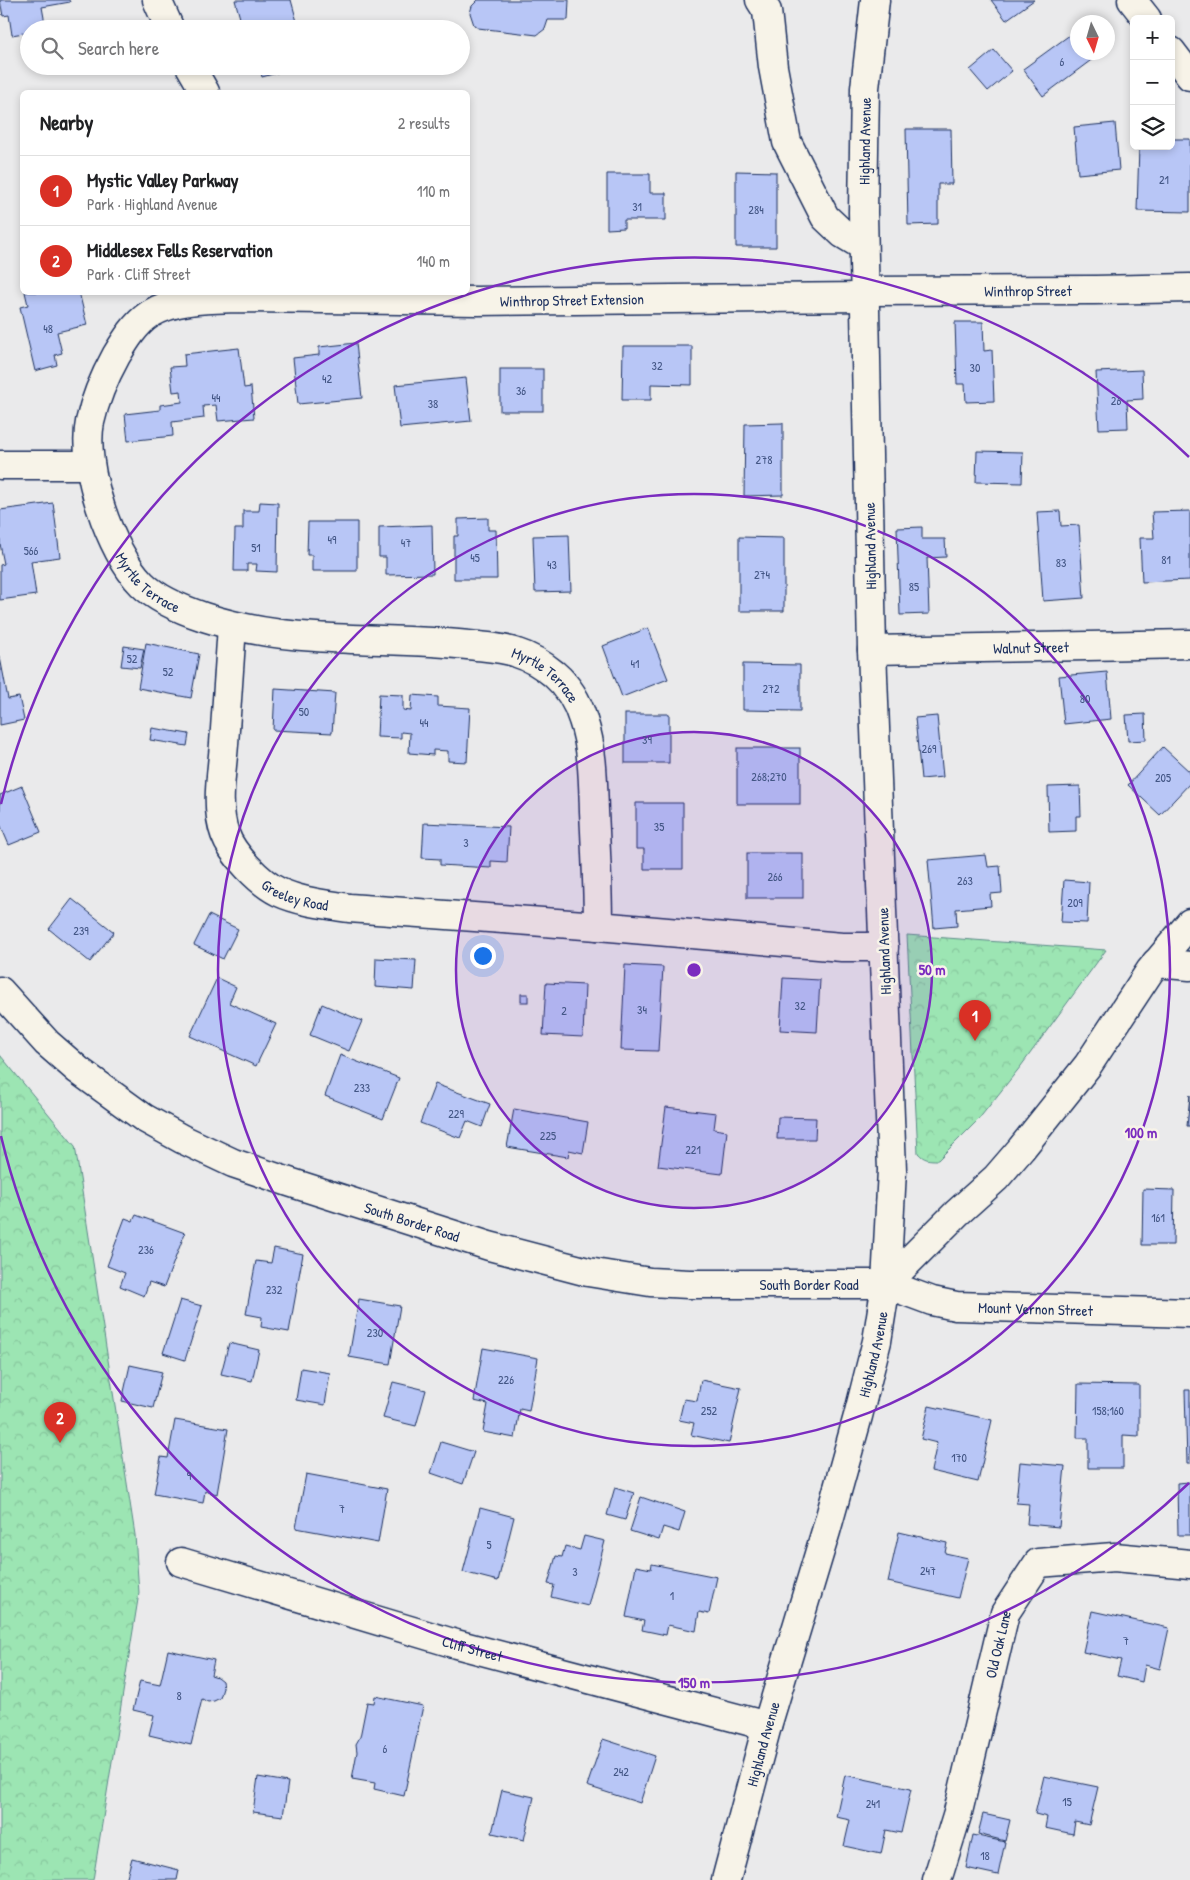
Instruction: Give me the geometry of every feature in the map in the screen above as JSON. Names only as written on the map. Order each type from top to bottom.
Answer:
[{"type":"street","points":[[157,0],[166,20]]},
{"type":"street","points":[[760,0],[767,11],[773,67],[788,142],[825,216],[843,234],[863,246]]},
{"type":"street","name":"Highland Avenue","points":[[726,1880],[767,1726],[826,1532],[858,1416],[878,1341],[886,1284],[892,1170],[872,650],[863,246],[864,113],[875,0]]},
{"type":"street","points":[[1132,0],[1144,15]]},
{"type":"street","points":[[1175,56],[1190,76]]},
{"type":"street","points":[[195,75],[204,90]]},
{"type":"street","name":"Winthrop Street","points":[[865,294],[1190,288]]},
{"type":"street","name":"Winthrop Street Extension","points":[[90,465],[90,424],[98,396],[109,369],[122,345],[137,326],[152,312],[168,305],[240,295],[485,301],[865,294]]},
{"type":"street","points":[[0,465],[90,465]]},
{"type":"street","name":"Myrtle Terrace","points":[[90,465],[100,506],[124,561],[142,584],[181,609],[232,626],[300,636],[386,639],[502,649],[534,660],[555,676],[572,696],[580,711],[590,749],[598,888],[598,926]]},
{"type":"street","name":"Greeley Road","points":[[232,626],[221,785],[222,824],[230,845],[250,869],[263,880],[277,891],[308,902],[349,908],[598,926]]},
{"type":"street","name":"Walnut Street","points":[[872,650],[1190,644]]},
{"type":"street","points":[[886,1284],[957,1213],[996,1178],[1021,1149],[1088,1065],[1156,963],[1190,923]]},
{"type":"street","points":[[598,926],[842,947],[884,947]]},
{"type":"street","points":[[1156,963],[1190,966]]},
{"type":"street","name":"South Border Road","points":[[0,991],[47,1043],[78,1070],[144,1118],[182,1139],[233,1163],[298,1186],[527,1258],[617,1277],[650,1282],[689,1284],[886,1284]]},
{"type":"street","name":"Mount Vernon Street","points":[[886,1284],[932,1301],[956,1306],[1190,1312]]},
{"type":"street","name":"Old Oak Lane","points":[[937,1880],[958,1812],[1005,1613],[1038,1563],[1114,1557],[1190,1564]]},
{"type":"street","name":"Cliff Street","points":[[181,1562],[456,1644],[767,1726]]},
{"type":"green space","points":[[907,935],[1106,950],[1021,1066],[978,1120],[938,1160],[927,1159],[918,1153]]},
{"type":"green space","points":[[0,1055],[75,1146],[135,1535],[139,1593],[93,1880],[0,1880]]},
{"type":"building","points":[[0,0],[69,0],[70,2],[42,7],[44,20],[20,20],[20,34],[12,35],[9,15],[3,16]]},
{"type":"building","points":[[235,0],[291,0],[297,20],[241,20]]},
{"type":"building","points":[[478,0],[569,0],[568,20],[548,20],[545,29],[537,35],[478,28],[474,25],[470,13],[472,6]]},
{"type":"building","points":[[991,0],[1034,0],[1006,20]]},
{"type":"building","points":[[1070,35],[1070,60],[1091,60],[1043,96],[1023,69]]},
{"type":"building","points":[[994,50],[1012,71],[988,91],[970,70]]},
{"type":"building","points":[[1115,123],[1119,170],[1078,174],[1074,127]]},
{"type":"building","points":[[906,129],[951,129],[952,184],[938,184],[938,224],[908,225]]},
{"type":"building","points":[[1175,139],[1190,139],[1190,212],[1137,211],[1139,150],[1175,150]]},
{"type":"building","points":[[736,171],[776,172],[776,247],[736,247]]},
{"type":"building","points":[[607,174],[650,174],[650,193],[666,193],[666,220],[624,220],[624,228],[607,229]]},
{"type":"building","points":[[26,295],[80,295],[87,325],[57,332],[62,353],[55,355],[57,365],[35,371],[20,307],[28,305]]},
{"type":"building","points":[[955,322],[983,322],[984,351],[992,350],[994,401],[966,402],[965,384],[957,384]]},
{"type":"building","points":[[356,343],[362,398],[298,404],[293,358],[319,355],[319,347]]},
{"type":"building","points":[[623,346],[692,346],[692,385],[651,384],[651,400],[622,400]]},
{"type":"building","points":[[239,348],[244,388],[251,387],[254,418],[218,421],[216,405],[203,406],[204,418],[172,422],[173,436],[128,441],[125,414],[160,410],[160,405],[182,402],[181,391],[173,392],[170,367],[185,366],[184,354]]},
{"type":"building","points":[[500,369],[543,369],[543,411],[500,411]]},
{"type":"building","points":[[1142,370],[1143,399],[1127,400],[1128,428],[1099,429],[1096,372]]},
{"type":"building","points":[[466,378],[471,421],[400,428],[395,385]]},
{"type":"building","points":[[783,423],[783,495],[744,496],[745,424]]},
{"type":"building","points":[[977,451],[1023,452],[1022,483],[976,482]]},
{"type":"building","points":[[260,502],[278,503],[277,572],[256,571],[257,564],[247,564],[247,571],[234,571],[235,529],[243,529],[243,511],[259,511]]},
{"type":"building","points":[[53,503],[60,557],[31,561],[36,595],[0,600],[0,565],[4,564],[0,544],[0,510]]},
{"type":"building","points":[[1060,511],[1061,526],[1079,525],[1084,598],[1043,601],[1037,512]]},
{"type":"building","points":[[1190,511],[1190,580],[1142,582],[1140,538],[1154,538],[1152,512]]},
{"type":"building","points":[[488,518],[488,530],[496,530],[497,579],[454,579],[454,536],[458,536],[458,519]]},
{"type":"building","points":[[308,522],[357,522],[357,571],[312,571],[312,555],[307,555]]},
{"type":"building","points":[[432,525],[433,574],[386,575],[386,557],[379,557],[379,527]]},
{"type":"building","points":[[922,527],[922,539],[945,539],[946,557],[927,558],[929,614],[900,615],[897,528]]},
{"type":"building","points":[[569,535],[571,591],[535,592],[533,536]]},
{"type":"building","points":[[739,537],[784,538],[784,611],[739,611]]},
{"type":"building","points":[[648,628],[668,679],[622,697],[603,646]]},
{"type":"building","points":[[146,643],[199,654],[191,698],[138,688]]},
{"type":"building","points":[[124,646],[144,649],[140,668],[121,666]]},
{"type":"building","points":[[0,657],[8,699],[19,697],[24,720],[0,725]]},
{"type":"building","points":[[743,664],[800,665],[800,711],[743,710]]},
{"type":"building","points":[[1107,672],[1111,719],[1064,724],[1059,676]]},
{"type":"building","points":[[275,689],[335,693],[332,733],[273,730]]},
{"type":"building","points":[[379,694],[403,695],[403,710],[411,711],[412,695],[438,697],[438,706],[470,708],[467,762],[448,761],[448,751],[433,750],[433,755],[409,753],[410,733],[401,732],[401,738],[377,737]]},
{"type":"building","points":[[625,714],[669,714],[669,763],[625,763]]},
{"type":"building","points":[[1145,714],[1146,740],[1128,741],[1126,715]]},
{"type":"building","points":[[937,716],[943,777],[921,779],[915,718]]},
{"type":"building","points":[[152,728],[189,734],[187,746],[150,740]]},
{"type":"building","points":[[1163,747],[1190,772],[1190,783],[1160,815],[1128,785]]},
{"type":"building","points":[[737,748],[800,748],[800,804],[737,804]]},
{"type":"building","points":[[22,786],[41,832],[9,845],[0,824],[0,795]]},
{"type":"building","points":[[1080,786],[1081,816],[1076,816],[1076,831],[1049,832],[1048,787]]},
{"type":"building","points":[[636,803],[683,803],[683,869],[644,869],[644,849],[636,849]]},
{"type":"building","points":[[424,823],[509,827],[507,862],[491,861],[491,868],[440,865],[440,859],[422,858]]},
{"type":"building","points":[[747,853],[803,853],[803,898],[747,898]]},
{"type":"building","points":[[986,855],[988,867],[1000,866],[1002,893],[990,894],[991,906],[956,909],[957,926],[934,928],[928,860]]},
{"type":"building","points":[[1064,880],[1089,882],[1087,923],[1061,922]]},
{"type":"building","points":[[72,899],[114,932],[90,962],[49,929]]},
{"type":"building","points":[[209,915],[238,929],[223,959],[194,945]]},
{"type":"building","points":[[376,958],[416,960],[414,990],[375,987]]},
{"type":"building","points":[[625,965],[663,967],[658,1051],[621,1050]]},
{"type":"building","points":[[217,978],[236,987],[229,1003],[276,1024],[256,1066],[190,1036]]},
{"type":"building","points":[[783,978],[820,980],[817,1032],[780,1030]]},
{"type":"building","points":[[546,983],[585,985],[583,1037],[543,1035]]},
{"type":"building","points":[[521,994],[528,994],[528,1002],[521,1002]]},
{"type":"building","points":[[322,1004],[362,1021],[349,1051],[310,1035]]},
{"type":"building","points":[[340,1055],[399,1078],[383,1119],[325,1096]]},
{"type":"building","points":[[435,1084],[490,1104],[482,1127],[467,1121],[460,1138],[420,1123]]},
{"type":"building","points":[[1190,1095],[1190,1126],[1187,1126]]},
{"type":"building","points":[[666,1107],[716,1113],[714,1129],[727,1131],[722,1174],[658,1166]]},
{"type":"building","points":[[514,1109],[588,1122],[583,1153],[569,1150],[568,1157],[507,1147]]},
{"type":"building","points":[[778,1117],[816,1118],[815,1139],[777,1139]]},
{"type":"building","points":[[1143,1189],[1174,1190],[1173,1245],[1142,1245]]},
{"type":"building","points":[[136,1215],[185,1233],[164,1287],[149,1282],[144,1296],[120,1286],[125,1273],[107,1266],[125,1218],[133,1221]]},
{"type":"building","points":[[274,1248],[303,1254],[289,1332],[261,1327],[262,1317],[246,1314],[256,1261],[271,1263]]},
{"type":"building","points":[[359,1299],[400,1306],[390,1364],[349,1357]]},
{"type":"building","points":[[180,1300],[202,1306],[185,1360],[163,1353]]},
{"type":"building","points":[[229,1343],[259,1350],[252,1381],[221,1374]]},
{"type":"building","points":[[483,1348],[538,1358],[529,1411],[520,1409],[515,1438],[483,1432],[488,1404],[474,1401]]},
{"type":"building","points":[[130,1365],[162,1372],[153,1408],[122,1401]]},
{"type":"building","points":[[301,1368],[330,1373],[325,1405],[296,1400]]},
{"type":"building","points":[[701,1380],[741,1388],[729,1443],[691,1435],[694,1423],[679,1420],[684,1399],[697,1401]]},
{"type":"building","points":[[393,1382],[426,1390],[416,1426],[383,1418]]},
{"type":"building","points":[[1078,1384],[1139,1385],[1139,1436],[1123,1435],[1123,1468],[1088,1468],[1088,1438],[1077,1438]]},
{"type":"building","points":[[1185,1390],[1190,1390],[1190,1463],[1187,1463]]},
{"type":"building","points":[[929,1406],[992,1420],[978,1482],[931,1471],[937,1443],[921,1439]]},
{"type":"building","points":[[175,1420],[228,1429],[217,1494],[205,1491],[203,1503],[154,1494],[161,1457],[168,1458]]},
{"type":"building","points":[[441,1442],[474,1452],[463,1484],[431,1473]]},
{"type":"building","points":[[1020,1462],[1065,1466],[1059,1527],[1027,1524],[1029,1504],[1016,1503]]},
{"type":"building","points":[[306,1474],[387,1489],[378,1543],[296,1528]]},
{"type":"building","points":[[1190,1482],[1190,1535],[1178,1535],[1177,1483]]},
{"type":"building","points":[[615,1487],[634,1493],[625,1520],[607,1515]]},
{"type":"building","points":[[641,1497],[685,1512],[679,1532],[663,1527],[659,1540],[630,1531]]},
{"type":"building","points":[[480,1508],[514,1517],[498,1581],[463,1572]]},
{"type":"building","points":[[899,1532],[947,1543],[945,1553],[968,1558],[958,1598],[888,1582]]},
{"type":"building","points":[[584,1536],[605,1541],[588,1606],[551,1597],[554,1585],[548,1584],[556,1556],[562,1557],[565,1546],[580,1550]]},
{"type":"building","points":[[652,1564],[717,1577],[709,1614],[699,1612],[696,1631],[668,1625],[666,1635],[642,1630],[644,1621],[626,1617],[636,1566],[651,1569]]},
{"type":"building","points":[[1092,1611],[1169,1628],[1160,1669],[1145,1665],[1142,1682],[1117,1676],[1121,1660],[1083,1652]]},
{"type":"building","points":[[168,1650],[214,1660],[211,1675],[222,1681],[223,1688],[220,1698],[208,1702],[202,1699],[191,1745],[149,1735],[154,1715],[133,1710],[140,1681],[160,1685]]},
{"type":"building","points":[[375,1696],[423,1706],[404,1796],[374,1789],[375,1783],[352,1779],[357,1752],[356,1744],[360,1737],[367,1702],[374,1703]]},
{"type":"building","points":[[603,1739],[655,1756],[640,1803],[587,1786]]},
{"type":"building","points":[[845,1775],[911,1789],[901,1833],[886,1830],[881,1854],[844,1846],[850,1820],[836,1817]]},
{"type":"building","points":[[1044,1776],[1098,1787],[1089,1825],[1075,1822],[1073,1834],[1045,1828],[1047,1817],[1035,1814]]},
{"type":"building","points":[[258,1777],[288,1782],[283,1816],[253,1812]]},
{"type":"building","points":[[502,1790],[534,1797],[524,1840],[492,1833]]},
{"type":"building","points":[[983,1814],[1010,1820],[1005,1841],[978,1834]]},
{"type":"building","points":[[973,1835],[1005,1842],[998,1875],[966,1868]]},
{"type":"building","points":[[132,1858],[179,1870],[177,1880],[126,1880]]},
{"type":"place","name":"Mystic Valley Parkway","points":[[975,1041]]},
{"type":"place","name":"Middlesex Fells Reservation","points":[[60,1443]]}]
